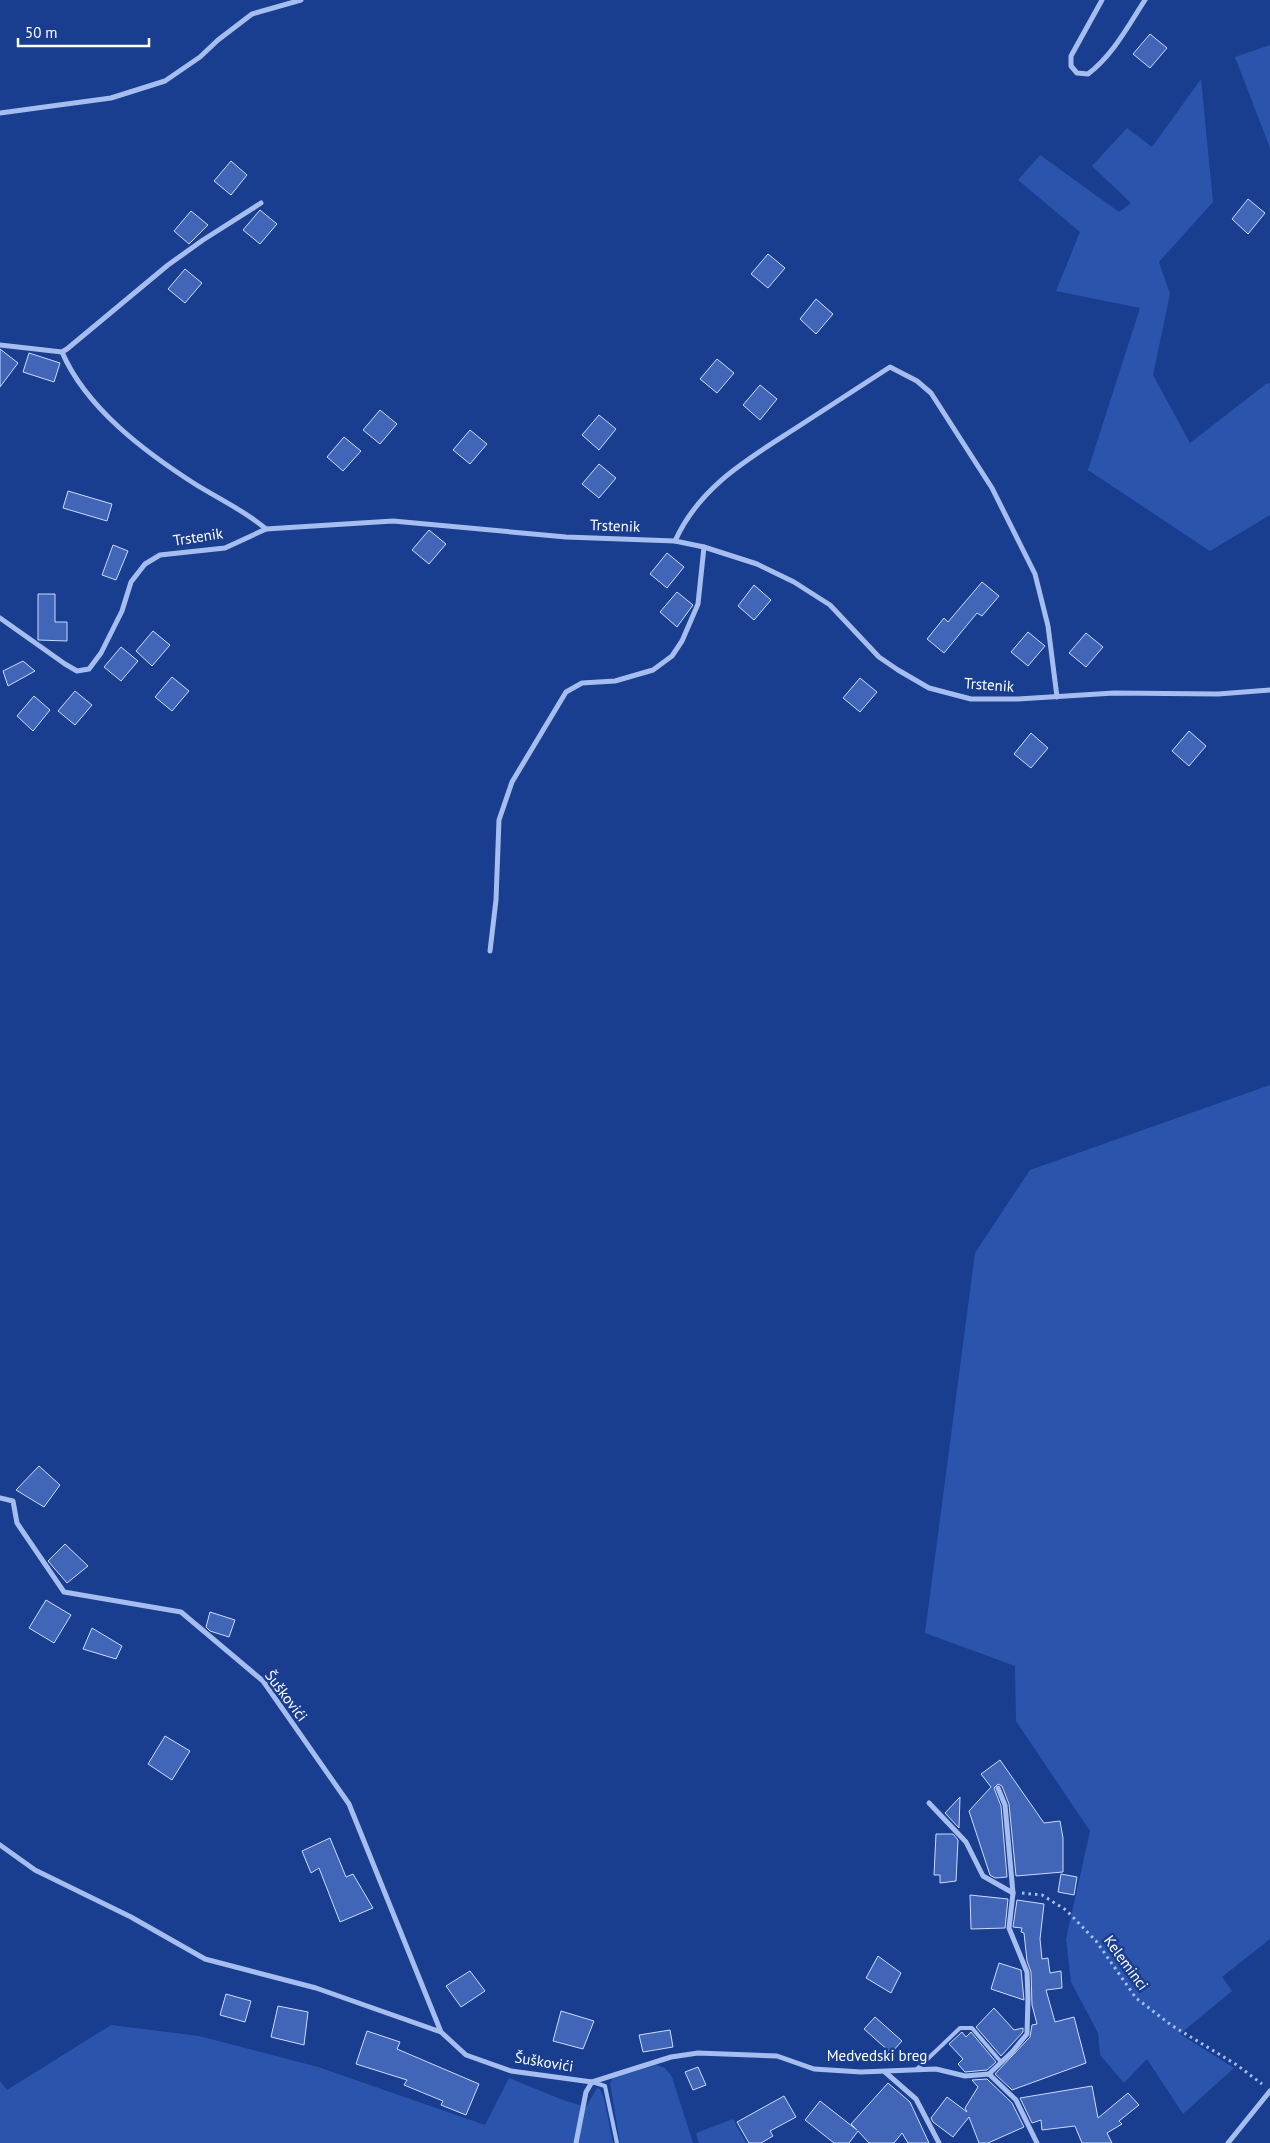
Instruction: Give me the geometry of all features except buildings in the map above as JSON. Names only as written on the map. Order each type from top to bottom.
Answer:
[{"type":"street","points":[[0,113],[111,98],[165,81],[200,57],[218,40],[252,14],[301,0]]},
{"type":"street","points":[[1102,0],[1071,56],[1071,66],[1077,73],[1088,74],[1098,66],[1125,33],[1145,0]]},
{"type":"street","points":[[0,345],[62,352],[168,265],[202,240],[261,203]]},
{"type":"street","points":[[62,352],[86,392],[124,431],[160,461],[197,485],[251,515],[266,529]]},
{"type":"street","points":[[675,541],[681,527],[703,496],[739,464],[890,367],[917,381],[931,392],[992,488],[1035,574],[1048,626],[1057,697]]},
{"type":"street","name":"Trstenik","points":[[0,618],[77,671],[89,669],[101,653],[122,611],[131,582],[145,564],[160,555],[225,548],[266,529],[393,521],[566,537],[675,541],[704,547],[757,564],[794,582],[830,605],[879,657],[929,688],[972,699],[1018,699],[1114,692],[1218,694],[1270,690]]},
{"type":"street","points":[[490,951],[496,900],[499,820],[512,782],[566,692],[582,683],[615,682],[653,670],[672,656],[682,641],[698,604],[704,547]]},
{"type":"street","name":"Šuškovići","points":[[0,1498],[12,1501],[17,1523],[64,1592],[181,1612],[262,1681],[349,1804],[441,2032]]},
{"type":"street","points":[[998,1788],[1005,1805],[1013,1893],[1008,1928],[1027,1972],[1027,2034],[989,2074],[1016,2100],[1037,2143]]},
{"type":"street","points":[[929,1803],[966,1842],[983,1876],[1013,1893]]},
{"type":"street","name":"Šuškovići","points":[[0,1844],[35,1870],[131,1917],[205,1959],[316,1988],[441,2032],[466,2055],[511,2071],[592,2082],[586,2092],[576,2143]]},
{"type":"street","name":"Medvedski breg","points":[[592,2082],[671,2057],[698,2053],[777,2056],[814,2069],[885,2072],[936,2068],[965,2076],[989,2074]]},
{"type":"street","points":[[885,2072],[916,2099],[939,2143]]},
{"type":"street","points":[[1228,2143],[1270,2091]]},
{"type":"lane","points":[[916,2070],[960,2028],[972,2028],[1001,2062]]},
{"type":"lane","points":[[592,2082],[605,2086],[617,2143]]},
{"type":"path","name":"Keleminci","points":[[1013,1893],[1042,1895],[1066,1910],[1078,1920],[1105,1953],[1136,1998],[1171,2025],[1237,2065],[1270,2091]]},
{"type":"shaded area","points":[[1270,45],[1270,148],[1235,57]]},
{"type":"shaded area","points":[[1201,79],[1213,202],[1159,262],[1170,294],[1153,375],[1190,443],[1266,384],[1270,383],[1270,515],[1210,551],[1088,470],[1140,308],[1056,291],[1080,232],[1018,180],[1040,155],[1119,212],[1131,203],[1092,166],[1127,128],[1152,147]]},
{"type":"shaded area","points":[[1270,1085],[1270,1939],[1222,1977],[1232,1991],[1180,2034],[1234,2068],[1183,2114],[1147,2059],[1124,2083],[1100,2055],[1098,2033],[1071,1982],[1066,1939],[1090,1831],[1016,1721],[1015,1666],[925,1633],[975,1253],[1030,1170]]},
{"type":"shaded area","points":[[111,2025],[199,2036],[318,2067],[485,2125],[509,2078],[563,2100],[586,2107],[597,2088],[600,2089],[604,2098],[613,2143],[0,2143],[0,2081],[7,2090]]},
{"type":"shaded area","points":[[656,2065],[665,2068],[672,2077],[693,2143],[620,2143],[610,2083],[613,2078]]},
{"type":"shaded area","points":[[733,2119],[746,2143],[699,2143],[696,2133]]}]
